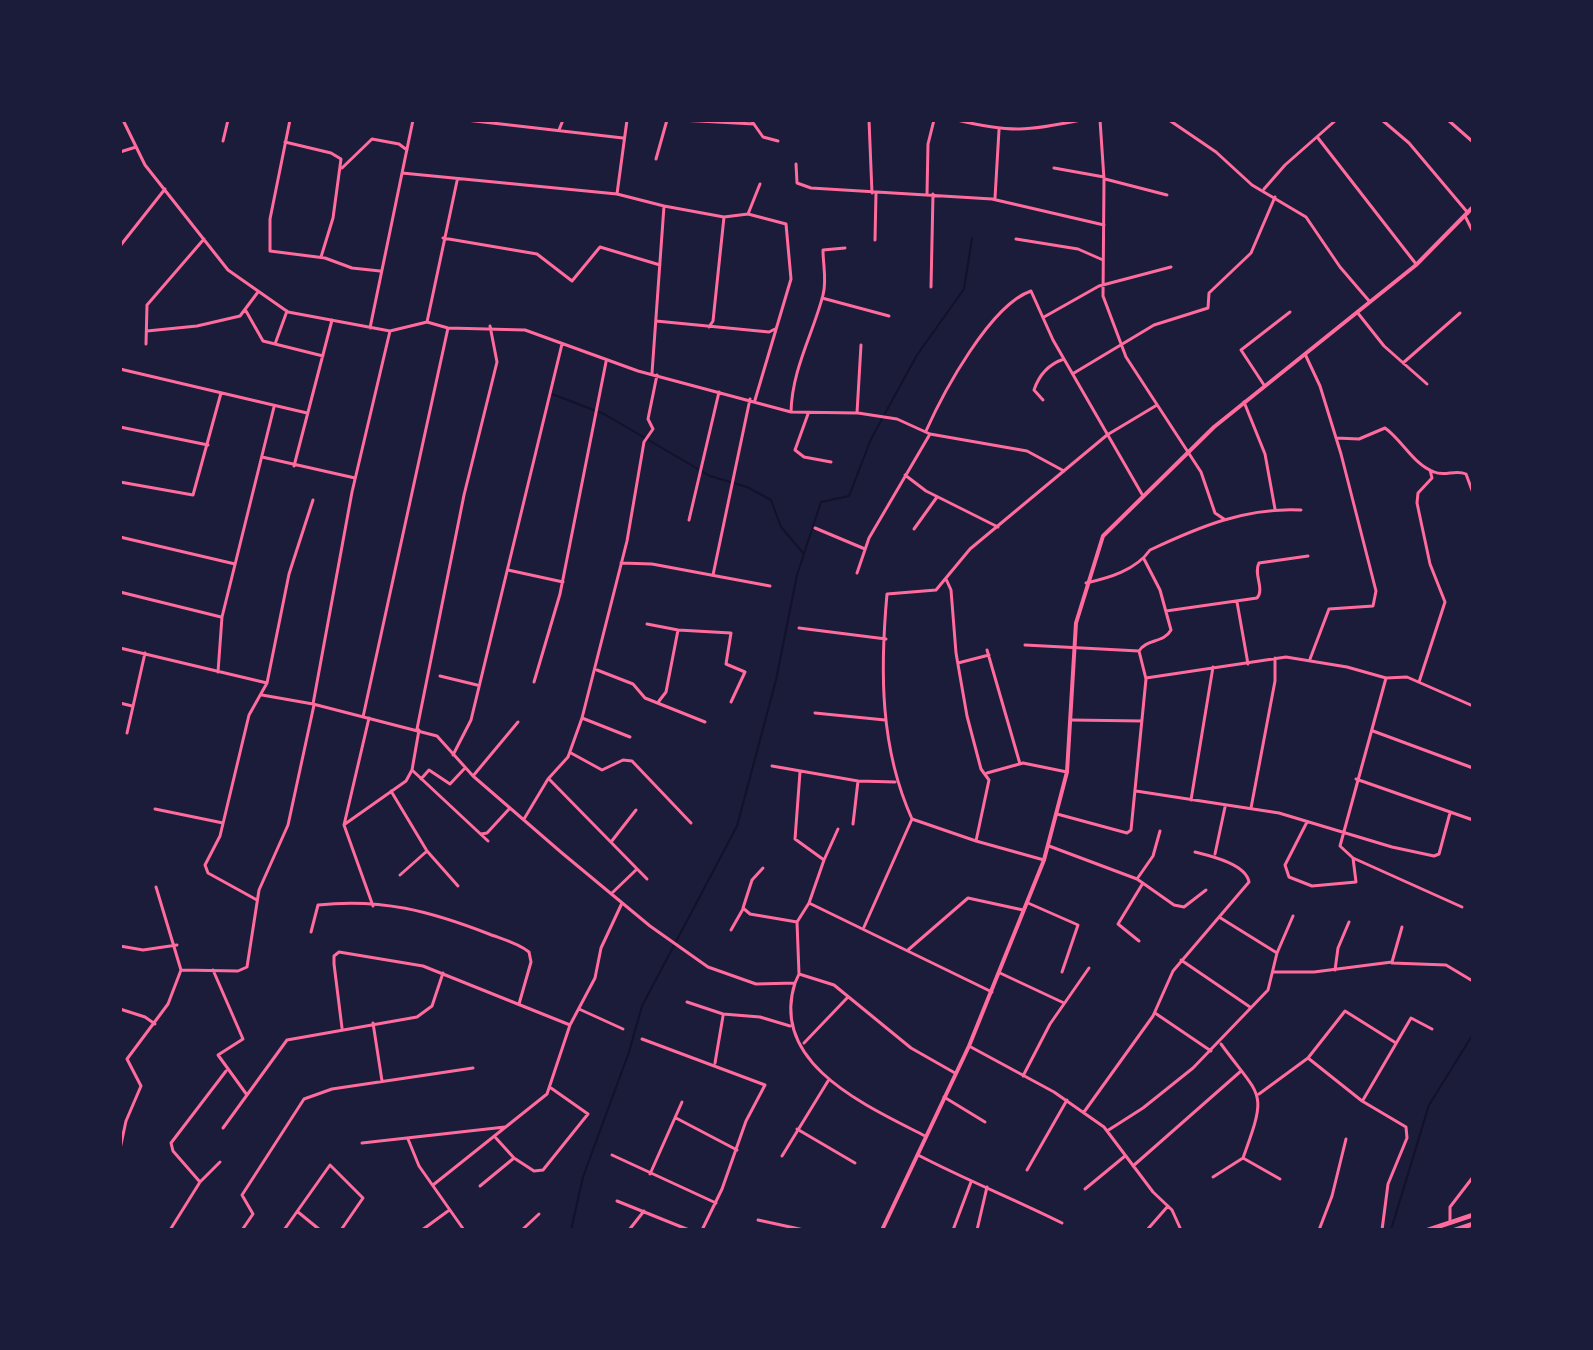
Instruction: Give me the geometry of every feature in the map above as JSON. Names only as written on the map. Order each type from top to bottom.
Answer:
[{"type":"main road","points":[[1428,1230],[1473,1215]]},
{"type":"main road","points":[[1455,1230],[1473,1224]]},
{"type":"street","points":[[123,120],[136,147],[165,189],[228,270],[287,311],[390,331],[427,322],[448,328],[490,326],[525,330],[606,362],[791,412],[857,413],[897,419],[928,433],[1027,451],[1064,471]]},
{"type":"street","points":[[223,141],[228,120]]},
{"type":"street","points":[[290,120],[268,246],[276,254],[321,257],[352,268],[380,271]]},
{"type":"street","points":[[370,328],[413,120]]},
{"type":"street","points":[[466,120],[623,138]]},
{"type":"street","points":[[559,130],[563,120]]},
{"type":"street","points":[[617,194],[627,120]]},
{"type":"street","points":[[656,159],[667,120]]},
{"type":"street","points":[[680,120],[752,122],[763,137],[778,141]]},
{"type":"street","points":[[869,120],[875,240]]},
{"type":"street","points":[[927,194],[928,144],[934,120]]},
{"type":"street","points":[[957,120],[978,122],[999,130],[1037,128],[1081,120]]},
{"type":"street","points":[[1037,120],[1037,128]]},
{"type":"street","points":[[1100,120],[1104,178],[1102,285],[1121,345],[1201,472],[1215,513],[1224,519]]},
{"type":"street","points":[[1169,120],[1263,190],[1306,217],[1340,267],[1370,302]]},
{"type":"street","points":[[1382,120],[1409,143],[1466,214],[1473,232]]},
{"type":"street","points":[[1448,120],[1473,142]]},
{"type":"street","points":[[1263,190],[1285,165],[1334,121]]},
{"type":"street","points":[[995,200],[999,130]]},
{"type":"street","points":[[1318,138],[1416,265]]},
{"type":"street","points":[[340,171],[372,139],[399,144],[407,150]]},
{"type":"street","points":[[399,144],[409,141]]},
{"type":"street","points":[[285,142],[337,155],[341,159],[333,218],[321,257]]},
{"type":"street","points":[[120,152],[136,147]]},
{"type":"street","points":[[796,164],[795,180],[802,186],[995,200],[1104,225]]},
{"type":"street","points":[[1054,168],[1167,195]]},
{"type":"street","points":[[402,173],[457,181],[617,194],[724,217],[748,214],[784,222],[788,228],[791,279],[752,399],[713,575]]},
{"type":"street","points":[[427,322],[457,181]]},
{"type":"street","points":[[748,214],[760,184]]},
{"type":"street","points":[[120,246],[165,189]]},
{"type":"street","points":[[931,287],[933,194]]},
{"type":"street","points":[[1073,374],[1171,318],[1208,308],[1209,293],[1251,253],[1275,197]]},
{"type":"street","points":[[523,819],[549,778],[571,753],[597,670],[644,442],[653,429],[648,419],[655,375],[655,320],[664,206]]},
{"type":"street","points":[[882,1230],[969,1046],[1049,846],[1067,772],[1074,646],[1086,583],[1103,536],[1244,401],[1416,265],[1473,207]]},
{"type":"street","points":[[709,327],[713,321],[724,217]]},
{"type":"street","points":[[443,238],[537,254],[572,281],[600,247],[660,265]]},
{"type":"street","points":[[146,344],[146,308],[150,300],[204,239]]},
{"type":"street","points":[[1016,239],[1078,249],[1103,260]]},
{"type":"street","points":[[791,412],[792,393],[804,343],[822,298],[823,250],[845,248]]},
{"type":"street","points":[[1044,317],[1102,285],[1171,267]]},
{"type":"street","points":[[857,573],[865,549],[928,433],[953,376],[1005,310],[1031,291],[1064,359],[1143,496]]},
{"type":"street","points":[[146,331],[197,326],[237,317],[246,311],[258,292]]},
{"type":"street","points":[[822,298],[889,316]]},
{"type":"street","points":[[246,311],[260,338],[323,356]]},
{"type":"street","points":[[275,344],[287,311]]},
{"type":"street","points":[[1265,385],[1241,350],[1290,312]]},
{"type":"street","points":[[1357,312],[1403,363],[1427,384]]},
{"type":"street","points":[[1403,363],[1460,313]]},
{"type":"street","points":[[294,466],[332,320]]},
{"type":"street","points":[[655,320],[769,332],[775,329]]},
{"type":"street","points":[[713,321],[717,328]]},
{"type":"street","points":[[344,825],[406,781],[412,770],[464,495],[497,362],[490,326]]},
{"type":"street","points":[[363,717],[448,328]]},
{"type":"street","points":[[181,970],[247,967],[257,900],[288,825],[314,705],[355,478],[390,331]]},
{"type":"street","points":[[769,332],[773,336]]},
{"type":"street","points":[[453,755],[471,720],[477,685],[562,344]]},
{"type":"street","points":[[857,413],[861,345]]},
{"type":"street","points":[[1305,354],[1336,438],[1376,602],[1365,607],[1333,606],[1329,609],[1310,659]]},
{"type":"street","points":[[1043,400],[1034,390],[1037,381],[1050,366],[1064,359]]},
{"type":"street","points":[[534,682],[563,582],[606,362]]},
{"type":"street","points":[[120,369],[307,413]]},
{"type":"street","points":[[689,520],[715,396],[713,390]]},
{"type":"street","points":[[715,396],[720,391]]},
{"type":"street","points":[[120,482],[191,496],[221,393]]},
{"type":"street","points":[[1244,401],[1265,454],[1275,509]]},
{"type":"street","points":[[1044,860],[912,819],[895,782],[882,692],[888,593],[931,591],[946,579],[960,558],[1107,435],[1157,405]]},
{"type":"street","points":[[218,672],[222,617],[274,407]]},
{"type":"street","points":[[808,414],[795,450],[804,457],[831,462]]},
{"type":"street","points":[[120,427],[208,445]]},
{"type":"street","points":[[1336,438],[1359,439],[1385,428],[1430,470],[1444,475],[1462,472],[1471,479],[1473,493]]},
{"type":"street","points":[[260,457],[355,478]]},
{"type":"street","points":[[1419,682],[1445,602],[1430,564],[1417,503],[1418,493],[1432,478],[1430,470]]},
{"type":"street","points":[[905,475],[937,497],[998,527]]},
{"type":"street","points":[[914,529],[937,497]]},
{"type":"street","points":[[257,900],[205,870],[223,823],[249,715],[267,683],[289,574],[313,500]]},
{"type":"street","points":[[1086,583],[1109,579],[1144,559],[1150,550],[1224,519],[1275,509],[1301,510]]},
{"type":"street","points":[[1209,526],[1215,513]]},
{"type":"street","points":[[815,528],[865,549]]},
{"type":"street","points":[[120,537],[235,564]]},
{"type":"street","points":[[1166,611],[1260,596],[1256,569],[1259,563],[1308,556]]},
{"type":"street","points":[[1139,651],[1143,646],[1170,634],[1160,590],[1144,559]]},
{"type":"street","points":[[621,563],[652,564],[770,586]]},
{"type":"street","points":[[508,570],[563,582]]},
{"type":"street","points":[[946,579],[952,597],[958,664],[969,726],[981,769],[987,773],[1020,764],[1067,772]]},
{"type":"street","points":[[120,592],[222,617]]},
{"type":"street","points":[[1237,602],[1248,664]]},
{"type":"street","points":[[647,624],[678,630],[731,633],[727,666],[745,672],[731,702]]},
{"type":"street","points":[[799,628],[886,639]]},
{"type":"street","points":[[659,701],[666,692],[678,630]]},
{"type":"street","points":[[1025,645],[1139,651]]},
{"type":"street","points":[[120,648],[267,683]]},
{"type":"street","points":[[1057,814],[1129,832],[1136,791],[1146,678],[1139,651]]},
{"type":"street","points":[[958,664],[988,652],[1020,764]]},
{"type":"street","points":[[127,733],[145,653]]},
{"type":"street","points":[[1251,810],[1275,681],[1275,658]]},
{"type":"street","points":[[1146,678],[1275,658],[1310,659],[1386,678],[1400,675],[1473,706]]},
{"type":"street","points":[[1191,800],[1213,667]]},
{"type":"street","points":[[597,670],[629,682],[645,698],[659,701],[705,722]]},
{"type":"street","points":[[440,676],[477,685]]},
{"type":"street","points":[[1386,678],[1340,846],[1353,858],[1462,907]]},
{"type":"street","points":[[262,695],[437,736],[473,776],[611,895],[708,967],[756,984],[795,983]]},
{"type":"street","points":[[120,703],[133,706]]},
{"type":"street","points":[[815,713],[885,720]]},
{"type":"street","points":[[369,718],[344,825],[373,906]]},
{"type":"street","points":[[582,718],[630,737]]},
{"type":"street","points":[[1071,720],[1142,721]]},
{"type":"street","points":[[473,776],[518,722]]},
{"type":"street","points":[[1373,731],[1473,768]]},
{"type":"street","points":[[571,753],[602,770],[623,760],[632,761],[691,823]]},
{"type":"street","points":[[772,766],[858,781],[895,782]]},
{"type":"street","points":[[421,779],[429,770],[450,784],[465,768]]},
{"type":"street","points":[[412,770],[488,841]]},
{"type":"street","points":[[800,772],[795,839],[824,860]]},
{"type":"street","points":[[976,841],[989,794],[987,773]]},
{"type":"street","points":[[549,778],[647,879]]},
{"type":"street","points":[[1356,779],[1473,820]]},
{"type":"street","points":[[853,824],[858,781]]},
{"type":"street","points":[[391,791],[427,851],[458,886]]},
{"type":"street","points":[[1136,791],[1307,822],[1437,856],[1450,813]]},
{"type":"street","points":[[1215,854],[1226,806]]},
{"type":"street","points":[[481,834],[487,833],[511,808]]},
{"type":"street","points":[[155,809],[223,823]]},
{"type":"street","points":[[611,842],[636,810]]},
{"type":"street","points":[[864,927],[912,819]]},
{"type":"street","points":[[1307,822],[1285,865],[1289,877],[1312,886],[1356,882],[1353,858]]},
{"type":"street","points":[[838,829],[809,903],[797,922],[799,974],[788,1002],[790,1026],[828,1081],[925,1136]]},
{"type":"street","points":[[1137,879],[1158,844],[1160,831]]},
{"type":"street","points":[[1049,846],[1137,879],[1174,905],[1184,907],[1206,890]]},
{"type":"street","points":[[400,875],[427,851]]},
{"type":"street","points":[[1084,1112],[1155,1013],[1181,960],[1250,878],[1215,854],[1195,852]]},
{"type":"street","points":[[731,930],[743,908],[752,880],[763,868]]},
{"type":"street","points":[[611,895],[637,869]]},
{"type":"street","points":[[1139,941],[1118,924],[1143,883]]},
{"type":"street","points":[[120,1149],[125,1124],[141,1086],[127,1059],[168,1004],[181,970],[177,945],[156,887]]},
{"type":"street","points":[[908,950],[968,898],[1025,911]]},
{"type":"street","points":[[311,932],[318,905],[359,901],[373,906],[401,905],[523,947],[531,957],[519,1004]]},
{"type":"street","points":[[433,1185],[551,1088],[570,1025],[595,978],[601,948],[622,903]]},
{"type":"street","points":[[809,903],[864,927],[992,992]]},
{"type":"street","points":[[1028,903],[1080,928],[1062,972]]},
{"type":"street","points":[[743,908],[750,914],[797,922]]},
{"type":"street","points":[[1107,1131],[1143,1108],[1211,1051],[1268,990],[1277,953],[1293,916]]},
{"type":"street","points":[[1219,917],[1277,953]]},
{"type":"street","points":[[1335,970],[1338,948],[1349,922]]},
{"type":"street","points":[[1392,962],[1402,927]]},
{"type":"street","points":[[120,946],[143,950],[177,945]]},
{"type":"street","points":[[342,1028],[334,964],[336,953],[401,961],[443,973],[570,1025]]},
{"type":"street","points":[[1181,960],[1251,1008]]},
{"type":"street","points":[[1273,972],[1335,970],[1392,962],[1446,965],[1471,980]]},
{"type":"street","points":[[1023,1076],[1034,1052],[1089,968]]},
{"type":"street","points":[[213,970],[243,1039],[218,1055],[247,1095]]},
{"type":"street","points":[[223,1128],[287,1040],[342,1028],[408,1020],[426,1013],[432,1006],[443,973]]},
{"type":"street","points":[[1000,973],[1064,1003]]},
{"type":"street","points":[[799,974],[834,985],[911,1048],[956,1073]]},
{"type":"street","points":[[802,1045],[848,997]]},
{"type":"street","points":[[687,1002],[723,1014],[760,1017],[790,1026]]},
{"type":"street","points":[[120,1009],[155,1024]]},
{"type":"street","points":[[579,1009],[623,1029]]},
{"type":"street","points":[[1259,1094],[1308,1058],[1345,1011],[1396,1043]]},
{"type":"street","points":[[1155,1013],[1211,1051]]},
{"type":"street","points":[[715,1063],[723,1014]]},
{"type":"street","points":[[1362,1101],[1413,1017],[1432,1029]]},
{"type":"street","points":[[373,1023],[382,1081]]},
{"type":"street","points":[[642,1039],[715,1063],[765,1085],[746,1121],[716,1203],[702,1230]]},
{"type":"street","points":[[1213,1177],[1243,1158],[1260,1107],[1259,1094],[1220,1043]]},
{"type":"street","points":[[969,1046],[1067,1100],[1107,1131],[1168,1206],[1181,1230]]},
{"type":"street","points":[[1308,1058],[1362,1101],[1407,1130],[1388,1184],[1382,1230]]},
{"type":"street","points":[[242,1230],[253,1214],[242,1195],[304,1099],[332,1089],[473,1068]]},
{"type":"street","points":[[200,1182],[173,1151],[171,1143],[227,1071]]},
{"type":"street","points":[[1133,1166],[1241,1071]]},
{"type":"street","points":[[782,1156],[828,1081]]},
{"type":"street","points":[[495,1137],[514,1158],[534,1171],[543,1170],[588,1114],[551,1088]]},
{"type":"street","points":[[944,1097],[985,1122]]},
{"type":"street","points":[[1027,1170],[1067,1100]]},
{"type":"street","points":[[650,1174],[682,1102]]},
{"type":"street","points":[[675,1117],[737,1150]]},
{"type":"street","points":[[120,1121],[125,1124]]},
{"type":"street","points":[[362,1143],[505,1127]]},
{"type":"street","points":[[797,1129],[855,1163]]},
{"type":"street","points":[[407,1138],[419,1166],[464,1230]]},
{"type":"street","points":[[1319,1230],[1332,1196],[1346,1139]]},
{"type":"street","points":[[612,1155],[716,1203]]},
{"type":"street","points":[[918,1155],[1062,1223]]},
{"type":"street","points":[[1085,1189],[1125,1156]]},
{"type":"street","points":[[480,1186],[514,1158]]},
{"type":"street","points":[[1243,1158],[1280,1179]]},
{"type":"street","points":[[170,1230],[200,1182],[220,1162]]},
{"type":"street","points":[[284,1230],[330,1165],[363,1198],[341,1230]]},
{"type":"street","points":[[1450,1223],[1450,1207],[1473,1177]]},
{"type":"street","points":[[953,1230],[971,1182]]},
{"type":"street","points":[[977,1230],[987,1187]]},
{"type":"street","points":[[617,1201],[689,1230]]},
{"type":"street","points":[[1147,1230],[1168,1206]]},
{"type":"street","points":[[422,1230],[450,1210]]},
{"type":"street","points":[[297,1211],[320,1230]]},
{"type":"street","points":[[629,1230],[645,1211]]},
{"type":"street","points":[[522,1230],[539,1214]]},
{"type":"street","points":[[758,1220],[804,1230]]},
{"type":"waterway","points":[[571,1230],[583,1177],[629,1052],[642,1006],[737,826],[776,680],[797,575],[821,502],[849,496],[871,439],[917,355],[964,289],[972,238]]},
{"type":"waterway","points":[[552,394],[604,414],[710,476],[747,487],[771,500],[781,527],[804,554]]},
{"type":"waterway","points":[[1391,1230],[1429,1105],[1473,1034]]}]
